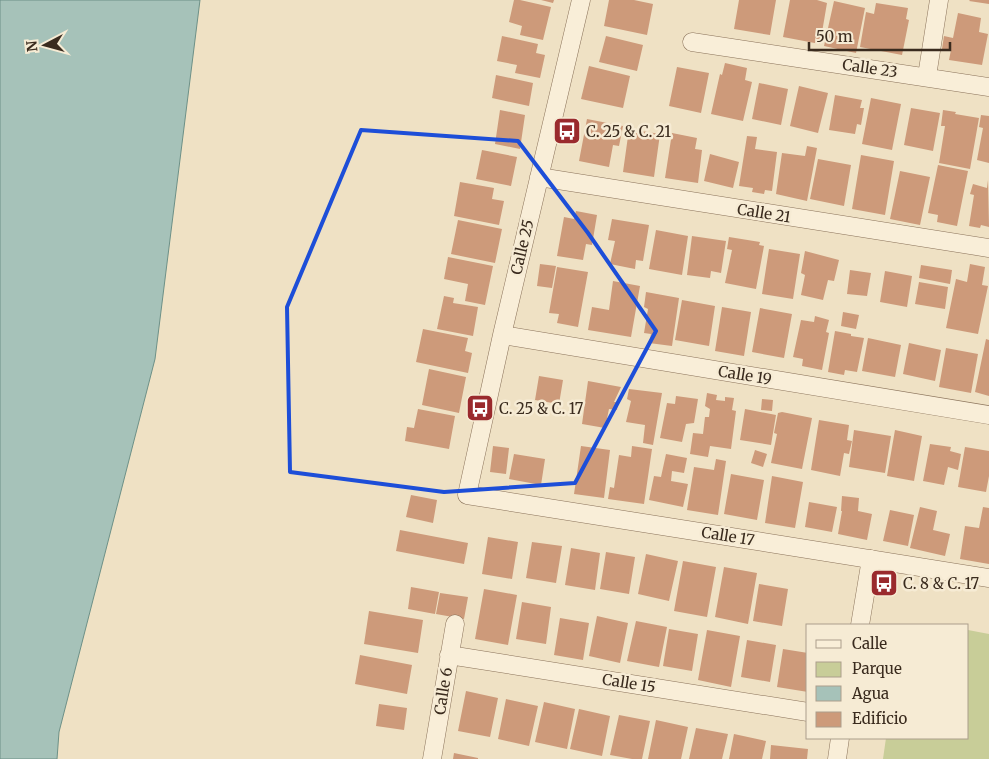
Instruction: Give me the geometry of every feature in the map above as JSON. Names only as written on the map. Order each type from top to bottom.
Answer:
[{"type":"street","name":"Calle 25","points":[[467,495],[502,335],[581,0]]},
{"type":"street","points":[[927,76],[940,0]]},
{"type":"street","name":"Calle 23","points":[[692,42],[927,76],[989,87]]},
{"type":"street","name":"Calle 21","points":[[539,177],[989,248]]},
{"type":"street","name":"Calle 19","points":[[502,335],[989,414]]},
{"type":"street","name":"Calle 17","points":[[467,495],[989,578]]},
{"type":"street","points":[[860,624],[871,559]]},
{"type":"street","name":"Calle 6","points":[[432,759],[455,624]]},
{"type":"street","name":"Calle 15","points":[[450,655],[806,712]]},
{"type":"street","points":[[837,759],[840,739]]},
{"type":"highlighted area","points":[[361,130],[518,141],[588,233],[656,331],[575,483],[444,492],[290,472],[287,307]]},
{"type":"green space","points":[[969,630],[989,634],[989,759],[883,759],[886,739],[969,739]]},
{"type":"water","points":[[0,0],[200,0],[155,359],[59,732],[57,759],[0,759]]},
{"type":"building","points":[[514,0],[551,7],[543,40],[520,35],[522,26],[509,22]]},
{"type":"building","points":[[541,0],[554,0],[553,3]]},
{"type":"building","points":[[609,0],[634,0],[653,4],[647,35],[604,26]]},
{"type":"building","points":[[739,0],[776,0],[770,35],[734,29]]},
{"type":"building","points":[[790,0],[817,0],[827,3],[820,44],[783,37]]},
{"type":"building","points":[[989,0],[989,4],[969,1]]},
{"type":"building","points":[[834,1],[865,8],[856,53],[824,46]]},
{"type":"building","points":[[876,3],[908,8],[906,19],[909,20],[902,55],[860,47],[866,12],[874,14]]},
{"type":"building","points":[[958,13],[981,18],[979,32],[988,34],[982,65],[949,60],[951,50],[942,49],[944,36],[953,38]]},
{"type":"building","points":[[502,36],[538,44],[536,53],[545,55],[540,78],[515,73],[517,65],[497,61]]},
{"type":"building","points":[[606,36],[643,45],[637,71],[599,62]]},
{"type":"building","points":[[725,63],[747,68],[745,80],[752,82],[743,121],[711,114],[720,74],[722,75]]},
{"type":"building","points":[[589,66],[630,76],[623,108],[581,99]]},
{"type":"building","points":[[677,67],[709,73],[701,113],[669,106]]},
{"type":"building","points":[[496,75],[533,83],[529,106],[492,98]]},
{"type":"building","points":[[759,83],[788,89],[781,125],[752,119]]},
{"type":"building","points":[[799,86],[828,93],[818,133],[790,126]]},
{"type":"building","points":[[835,95],[862,100],[860,108],[864,108],[861,125],[857,124],[855,134],[829,130]]},
{"type":"building","points":[[871,98],[901,104],[892,150],[862,144]]},
{"type":"building","points":[[911,108],[940,113],[933,151],[904,145]]},
{"type":"building","points":[[500,110],[525,115],[520,149],[495,144]]},
{"type":"building","points":[[943,110],[979,118],[970,169],[939,163],[945,126],[941,126]]},
{"type":"building","points":[[981,115],[989,116],[989,163],[977,160],[983,128],[979,127]]},
{"type":"building","points":[[587,119],[623,126],[619,146],[613,145],[609,167],[579,161]]},
{"type":"building","points":[[629,129],[660,134],[654,177],[623,172]]},
{"type":"building","points":[[672,133],[697,138],[695,149],[702,150],[698,183],[665,178]]},
{"type":"building","points":[[747,136],[757,137],[755,149],[777,152],[772,191],[765,190],[764,194],[752,192],[753,188],[739,186]]},
{"type":"building","points":[[807,146],[817,148],[807,201],[776,194],[782,153],[805,156]]},
{"type":"building","points":[[482,150],[517,157],[511,186],[476,179]]},
{"type":"building","points":[[710,154],[739,162],[733,188],[704,181]]},
{"type":"building","points":[[861,155],[894,161],[885,215],[852,209]]},
{"type":"building","points":[[818,159],[851,165],[844,206],[810,199]]},
{"type":"building","points":[[938,165],[968,171],[957,226],[937,222],[938,215],[928,213]]},
{"type":"building","points":[[900,171],[930,177],[920,225],[890,219]]},
{"type":"building","points":[[988,180],[989,227],[981,225],[980,228],[969,226],[974,195],[970,194],[973,184],[987,188]]},
{"type":"building","points":[[460,182],[494,188],[492,199],[504,201],[499,225],[454,216]]},
{"type":"building","points":[[576,211],[597,215],[592,245],[586,244],[583,260],[557,256],[564,217],[574,219]]},
{"type":"building","points":[[612,219],[649,225],[643,261],[636,260],[635,269],[610,264],[615,241],[608,240]]},
{"type":"building","points":[[458,220],[502,229],[495,263],[451,254]]},
{"type":"building","points":[[656,230],[688,236],[682,275],[649,269]]},
{"type":"building","points":[[692,236],[726,241],[721,273],[711,271],[710,278],[687,275]]},
{"type":"building","points":[[729,237],[760,242],[759,245],[764,246],[756,289],[725,283],[732,250],[727,249]]},
{"type":"building","points":[[769,249],[800,254],[793,299],[762,294]]},
{"type":"building","points":[[805,251],[839,260],[834,281],[828,280],[823,300],[801,295],[805,275],[801,273]]},
{"type":"building","points":[[448,257],[493,266],[485,305],[465,301],[468,284],[444,279]]},
{"type":"building","points":[[540,264],[556,266],[552,288],[537,286]]},
{"type":"building","points":[[970,264],[985,267],[982,285],[988,286],[978,334],[946,328],[956,279],[967,282]]},
{"type":"building","points":[[921,265],[952,270],[950,284],[919,278]]},
{"type":"building","points":[[557,267],[588,272],[578,327],[557,323],[559,314],[549,313]]},
{"type":"building","points":[[850,270],[871,273],[867,296],[847,294]]},
{"type":"building","points":[[885,271],[912,276],[907,307],[880,302]]},
{"type":"building","points":[[613,281],[640,286],[631,337],[588,330],[592,307],[609,310]]},
{"type":"building","points":[[919,282],[948,287],[945,309],[915,304]]},
{"type":"building","points":[[646,292],[679,298],[672,346],[649,343],[651,334],[644,333],[648,309],[644,307]]},
{"type":"building","points":[[444,296],[454,298],[453,303],[478,307],[473,336],[437,329]]},
{"type":"building","points":[[682,300],[715,306],[709,346],[675,340]]},
{"type":"building","points":[[722,307],[751,312],[744,356],[715,351]]},
{"type":"building","points":[[760,308],[792,314],[784,358],[752,352]]},
{"type":"building","points":[[843,312],[859,315],[856,329],[841,326]]},
{"type":"building","points":[[815,316],[829,320],[826,332],[829,333],[822,370],[802,366],[803,359],[793,357],[801,320],[814,322]]},
{"type":"building","points":[[423,329],[468,338],[465,351],[472,353],[468,373],[416,362]]},
{"type":"building","points":[[835,331],[864,338],[857,372],[845,370],[844,375],[828,372]]},
{"type":"building","points":[[868,338],[901,345],[895,377],[862,371]]},
{"type":"building","points":[[986,339],[989,340],[989,396],[975,392]]},
{"type":"building","points":[[909,343],[941,350],[935,381],[903,374]]},
{"type":"building","points":[[946,348],[978,354],[971,393],[939,387]]},
{"type":"building","points":[[429,369],[466,377],[459,413],[422,405]]},
{"type":"building","points":[[539,376],[563,380],[559,404],[535,400]]},
{"type":"building","points":[[588,381],[621,387],[614,402],[618,402],[617,410],[609,409],[605,428],[582,424]]},
{"type":"building","points":[[629,389],[662,393],[653,445],[643,443],[645,425],[626,422],[631,401],[627,399]]},
{"type":"building","points":[[707,393],[717,395],[716,400],[725,401],[725,397],[734,398],[732,410],[736,411],[731,449],[710,446],[708,457],[690,454],[693,433],[703,434],[705,417],[709,417],[710,409],[705,406]]},
{"type":"building","points":[[676,396],[698,399],[694,423],[686,424],[682,442],[660,438],[667,403],[675,404]]},
{"type":"building","points":[[762,399],[773,400],[772,411],[761,410]]},
{"type":"building","points":[[418,409],[455,416],[449,449],[405,441],[407,427],[414,428]]},
{"type":"building","points":[[745,409],[776,415],[771,445],[740,440]]},
{"type":"building","points":[[782,412],[812,418],[802,469],[771,463],[777,434],[774,433],[778,413]]},
{"type":"building","points":[[819,420],[849,425],[847,440],[852,441],[849,454],[844,453],[840,476],[811,470]]},
{"type":"building","points":[[854,430],[891,436],[885,473],[849,467]]},
{"type":"building","points":[[895,430],[922,436],[914,481],[887,476]]},
{"type":"building","points":[[930,444],[951,447],[950,451],[961,454],[958,470],[948,467],[944,485],[923,481]]},
{"type":"building","points":[[493,446],[509,448],[506,474],[490,472]]},
{"type":"building","points":[[581,446],[610,450],[604,498],[574,494]]},
{"type":"building","points":[[632,446],[652,449],[644,504],[608,499],[610,487],[614,488],[619,455],[631,457]]},
{"type":"building","points":[[965,447],[989,451],[989,476],[986,492],[958,487]]},
{"type":"building","points":[[755,450],[767,454],[763,467],[751,463]]},
{"type":"building","points":[[514,454],[545,459],[541,485],[509,479]]},
{"type":"building","points":[[666,454],[687,458],[684,473],[672,471],[671,481],[688,484],[683,507],[649,500],[654,476],[661,477]]},
{"type":"building","points":[[716,459],[726,461],[718,515],[687,510],[694,467],[714,470]]},
{"type":"building","points":[[731,474],[764,480],[757,520],[724,514]]},
{"type":"building","points":[[772,476],[803,482],[795,528],[765,523]]},
{"type":"building","points":[[411,495],[437,500],[433,523],[406,517]]},
{"type":"building","points":[[842,496],[859,498],[858,511],[872,514],[867,540],[838,534],[842,511]]},
{"type":"building","points":[[809,502],[837,507],[832,532],[805,527]]},
{"type":"building","points":[[920,507],[937,511],[933,530],[950,534],[945,556],[910,548]]},
{"type":"building","points":[[983,507],[989,508],[989,564],[960,559],[965,526],[979,528]]},
{"type":"building","points":[[890,510],[914,515],[908,546],[883,541]]},
{"type":"building","points":[[400,530],[468,543],[464,564],[396,551]]},
{"type":"building","points":[[488,537],[518,542],[512,579],[482,574]]},
{"type":"building","points":[[532,542],[562,546],[556,583],[526,578]]},
{"type":"building","points":[[571,548],[600,553],[595,590],[565,585]]},
{"type":"building","points":[[606,552],[635,557],[629,594],[600,589]]},
{"type":"building","points":[[646,554],[678,561],[669,601],[638,594]]},
{"type":"building","points":[[683,561],[716,567],[707,617],[674,611]]},
{"type":"building","points":[[724,567],[757,573],[748,624],[715,617]]},
{"type":"building","points":[[759,584],[788,589],[782,626],[753,621]]},
{"type":"building","points":[[411,587],[439,592],[435,614],[408,609]]},
{"type":"building","points":[[484,589],[517,595],[508,645],[475,639]]},
{"type":"building","points":[[440,593],[468,597],[464,619],[436,614]]},
{"type":"building","points":[[522,602],[551,607],[546,644],[516,639]]},
{"type":"building","points":[[369,611],[423,620],[418,653],[364,644]]},
{"type":"building","points":[[597,616],[628,623],[620,663],[589,656]]},
{"type":"building","points":[[560,618],[589,623],[583,660],[554,655]]},
{"type":"building","points":[[636,621],[667,627],[659,667],[627,661]]},
{"type":"building","points":[[669,629],[698,634],[692,671],[663,666]]},
{"type":"building","points":[[707,630],[740,636],[731,687],[698,680]]},
{"type":"building","points":[[747,640],[776,645],[770,682],[741,677]]},
{"type":"building","points":[[783,649],[806,653],[806,692],[777,687]]},
{"type":"building","points":[[360,655],[412,665],[407,694],[355,684]]},
{"type":"building","points":[[466,691],[498,698],[490,737],[458,731]]},
{"type":"building","points":[[506,699],[538,706],[529,746],[498,739]]},
{"type":"building","points":[[544,702],[575,709],[567,749],[535,742]]},
{"type":"building","points":[[379,704],[407,708],[404,730],[376,726]]},
{"type":"building","points":[[579,709],[610,716],[602,756],[570,749]]},
{"type":"building","points":[[619,715],[650,721],[642,759],[610,755]]},
{"type":"building","points":[[656,720],[688,727],[681,759],[648,759]]},
{"type":"building","points":[[696,728],[728,734],[722,759],[689,759]]},
{"type":"building","points":[[734,734],[766,741],[762,759],[729,759]]},
{"type":"building","points":[[771,745],[808,749],[807,759],[770,759]]},
{"type":"building","points":[[454,753],[478,758],[478,759],[453,759]]},
{"type":"place","name":"C. 25 & C. 21","points":[[567,131]]},
{"type":"place","name":"C. 25 & C. 17","points":[[480,408]]},
{"type":"place","name":"C. 8 & C. 17","points":[[884,583]]}]
